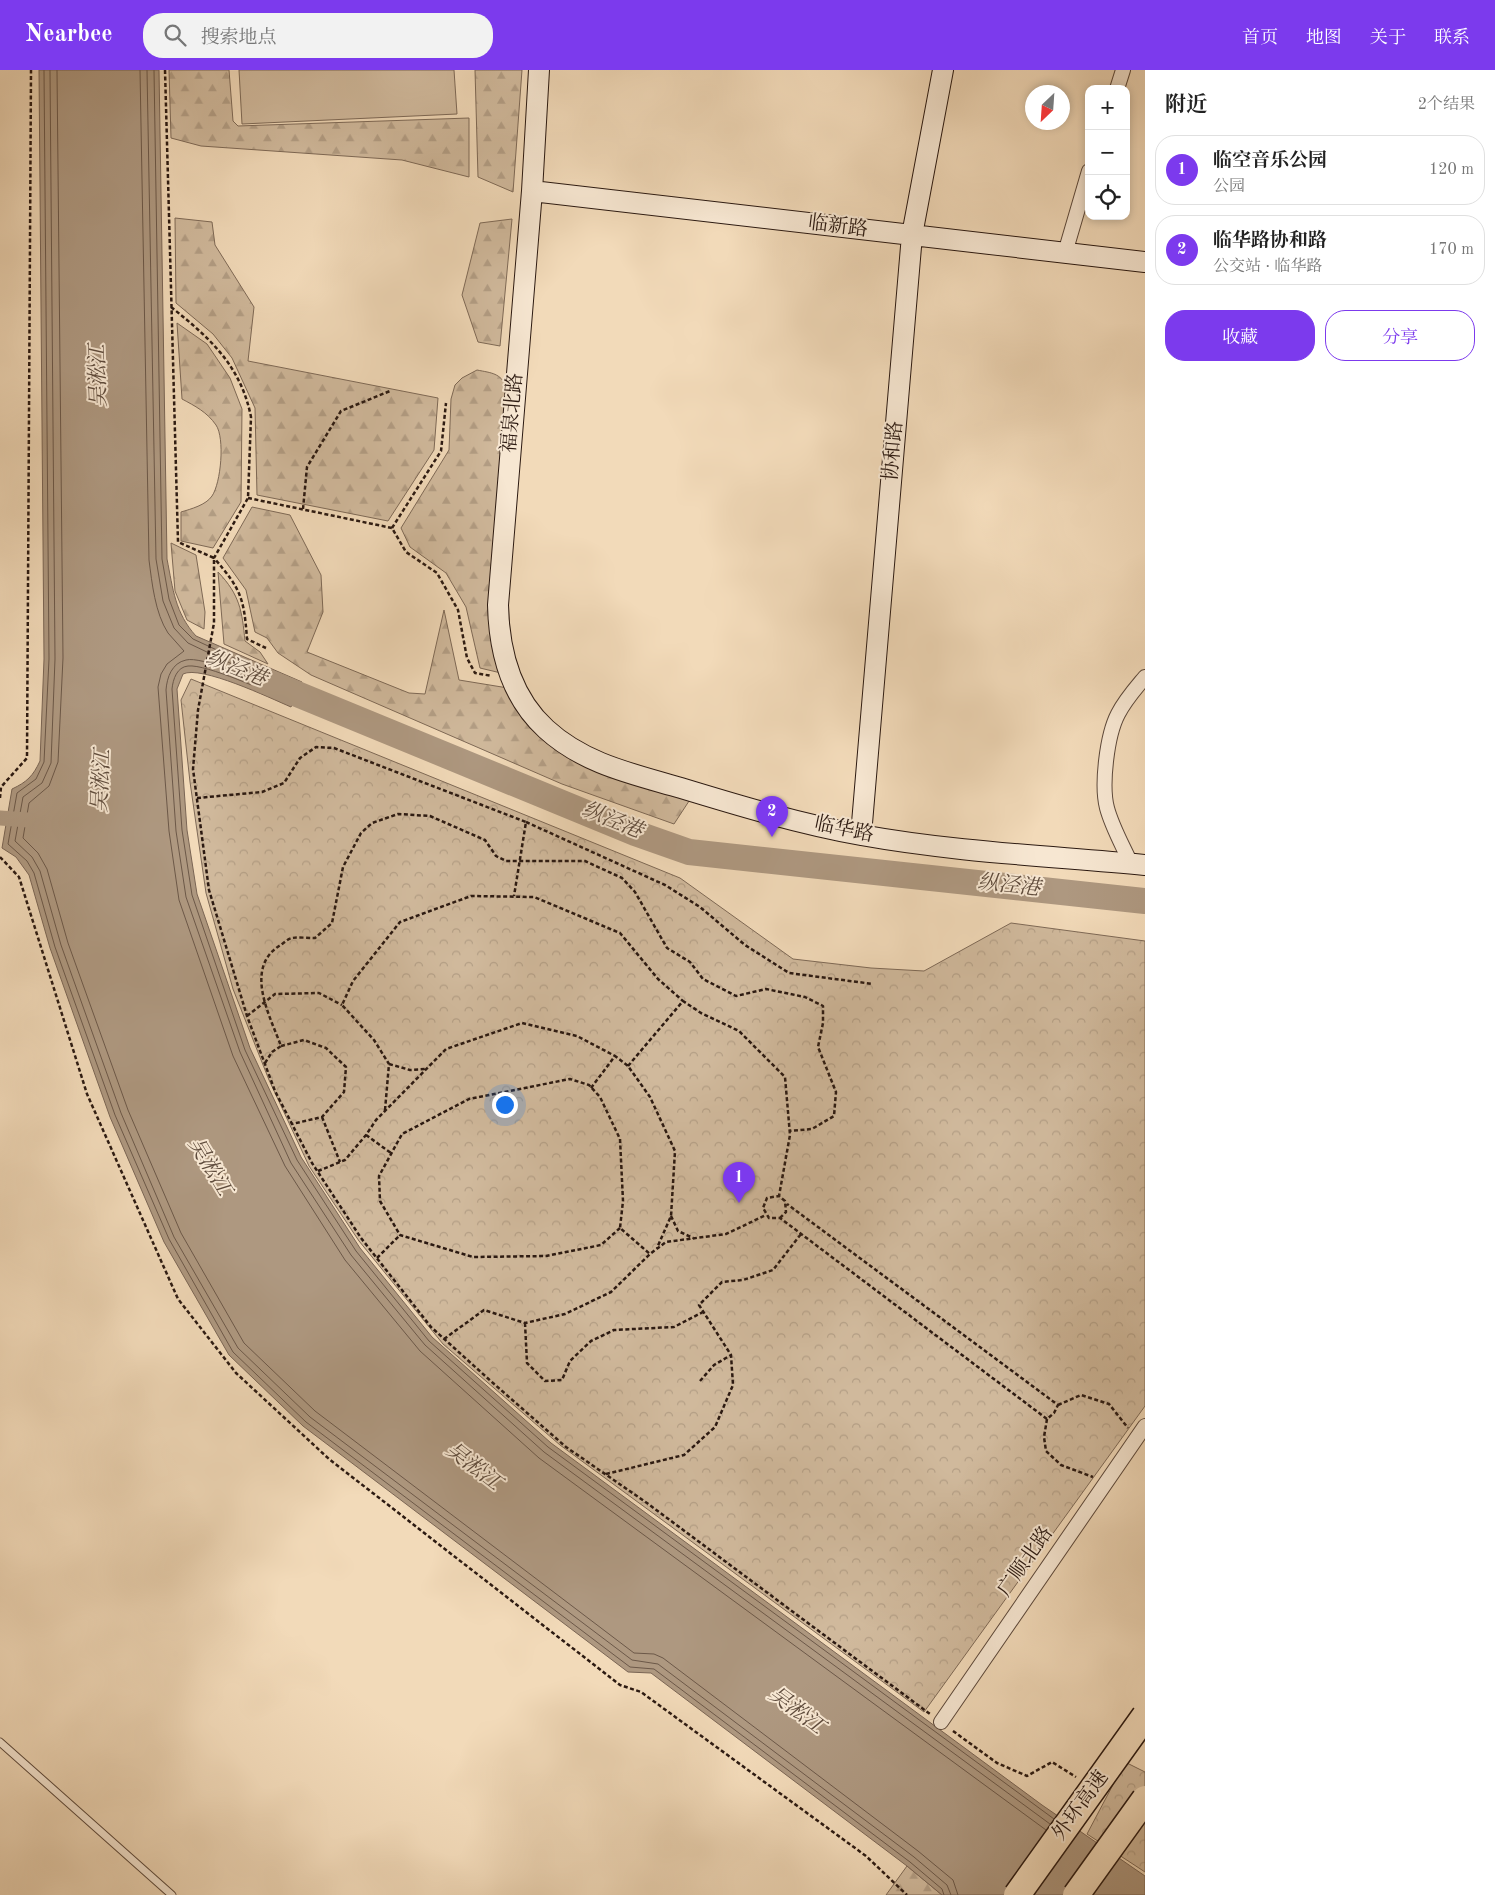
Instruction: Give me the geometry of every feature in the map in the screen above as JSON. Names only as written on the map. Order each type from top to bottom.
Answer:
[{"type":"highway","name":"外环高速","points":[[1017,1895],[1145,1716]]},
{"type":"highway","points":[[1076,1895],[1145,1799]]},
{"type":"street","name":"福泉北路","points":[[538,70],[532,190],[498,605],[499,639],[511,678],[528,709],[558,738]]},
{"type":"street","name":"协和路","points":[[861,835],[912,235],[922,173],[943,70]]},
{"type":"street","points":[[1117,85],[1123,70]]},
{"type":"street","points":[[1065,253],[1088,175]]},
{"type":"street","name":"临新路","points":[[532,190],[1145,262]]},
{"type":"street","points":[[1138,865],[1107,807],[1104,784],[1110,739],[1117,716],[1128,696],[1145,677]]},
{"type":"street","name":"临华路","points":[[558,738],[586,757],[623,771],[742,807],[861,835],[960,849],[1138,865]]},
{"type":"street","name":"广顺北路","points":[[941,1722],[1145,1426]]},
{"type":"lane","points":[[0,1742],[172,1895]]},
{"type":"path","points":[[0,798],[1,788],[27,758],[31,70]]},
{"type":"path","points":[[165,70],[178,542],[214,558],[234,582],[245,609],[247,639],[266,648]]},
{"type":"path","points":[[172,307],[217,345],[226,357],[246,399],[251,417],[248,498],[214,558],[214,623],[198,710],[193,769],[209,890],[247,1016],[275,1092],[318,1171],[361,1238],[431,1327],[566,1447],[647,1502],[997,1763],[1027,1776],[1052,1762],[1075,1777]]},
{"type":"path","points":[[303,509],[307,467],[341,410],[390,391]]},
{"type":"path","points":[[392,528],[441,450],[446,403]]},
{"type":"path","points":[[248,498],[392,528],[406,552],[437,573],[458,610],[467,658],[475,674],[511,678]]},
{"type":"path","points":[[197,798],[262,792],[284,783],[300,758],[316,747],[334,748],[526,822],[665,884],[700,907],[744,945],[789,973],[873,984]]},
{"type":"path","points":[[281,1046],[265,1002],[260,978],[262,964],[274,949],[291,938],[316,938],[332,923],[343,867],[361,833],[372,823],[398,814],[430,816],[485,840],[496,856],[506,861],[585,861],[622,878],[635,892],[668,948],[690,962],[703,979],[736,996],[766,989],[805,997],[823,1006],[823,1023],[818,1047],[836,1092],[834,1116],[812,1129],[790,1131]]},
{"type":"path","points":[[514,896],[526,822]]},
{"type":"path","points":[[0,858],[19,877],[87,1094],[178,1299],[236,1373],[329,1459],[620,1685],[641,1692],[866,1856],[907,1895]]},
{"type":"path","points":[[342,1005],[353,981],[400,922],[471,896],[534,896],[620,933],[658,979],[701,1013],[739,1031],[785,1077],[790,1131],[779,1196]]},
{"type":"path","points":[[247,1016],[275,994],[320,993],[342,1005],[374,1040],[390,1064],[410,1070],[426,1069]]},
{"type":"path","points":[[628,1066],[684,1001]]},
{"type":"path","points":[[318,1171],[345,1160],[385,1110],[446,1049],[522,1023],[577,1036],[615,1056],[628,1066],[650,1097],[675,1151],[671,1216],[657,1249]]},
{"type":"path","points":[[265,1064],[272,1052],[281,1046],[304,1040],[326,1048],[346,1067],[344,1092],[322,1118],[292,1124]]},
{"type":"path","points":[[592,1088],[615,1056]]},
{"type":"path","points":[[385,1110],[390,1064]]},
{"type":"path","points":[[570,1079],[589,1085],[592,1088],[600,1098],[620,1139],[623,1201],[620,1228],[601,1245],[546,1256],[473,1257],[400,1235],[380,1200],[379,1176],[402,1134],[469,1099],[570,1079]]},
{"type":"path","points":[[322,1118],[340,1162]]},
{"type":"path","points":[[366,1135],[391,1153]]},
{"type":"path","points":[[786,1204],[786,1212],[780,1218],[772,1219],[766,1215],[763,1208],[765,1201],[771,1196],[779,1196],[786,1204],[1058,1405]]},
{"type":"path","points":[[444,1339],[484,1310],[525,1323],[565,1314],[611,1292],[650,1254],[666,1242],[726,1234],[766,1215]]},
{"type":"path","points":[[671,1216],[678,1231],[694,1238]]},
{"type":"path","points":[[780,1218],[1047,1419]]},
{"type":"path","points":[[620,1228],[650,1254]]},
{"type":"path","points":[[606,1474],[684,1455],[715,1426],[733,1384],[732,1355],[699,1304],[722,1282],[743,1280],[773,1270],[801,1234]]},
{"type":"path","points":[[377,1258],[400,1235]]},
{"type":"path","points":[[525,1323],[527,1363],[545,1381],[562,1380],[570,1360],[591,1341],[614,1330],[674,1327],[703,1312]]},
{"type":"path","points":[[700,1381],[714,1365],[732,1355]]},
{"type":"path","points":[[1106,1482],[1061,1465],[1046,1451],[1044,1438],[1047,1419],[1054,1413],[1058,1405],[1081,1396],[1110,1404],[1136,1439]]},
{"type":"green space","points":[[169,70],[229,70],[233,121],[238,126],[469,118],[469,177],[402,160],[201,146],[171,138]]},
{"type":"green space","points":[[239,70],[454,70],[457,114],[242,124]]},
{"type":"green space","points":[[475,70],[522,70],[513,192],[478,177]]},
{"type":"green space","points":[[175,218],[212,222],[215,245],[254,307],[248,361],[438,398],[434,450],[388,521],[257,495],[255,408],[232,358],[213,334],[176,303]]},
{"type":"green space","points":[[512,219],[500,346],[478,342],[462,295],[480,223]]},
{"type":"green space","points":[[177,323],[207,344],[230,378],[242,409],[241,502],[213,548],[181,541],[181,512],[202,504],[212,496],[220,471],[221,450],[219,431],[216,425],[209,416],[182,399]]},
{"type":"green space","points":[[477,370],[498,376],[507,387],[501,673],[480,668],[466,607],[446,573],[410,547],[401,528],[449,450],[451,399],[455,385],[462,378]]},
{"type":"green space","points":[[252,507],[290,515],[321,575],[323,612],[307,652],[409,693],[425,694],[444,610],[459,680],[508,688],[532,727],[691,798],[674,824],[562,784],[311,675],[278,653],[267,638],[255,632],[246,590],[223,558]]},
{"type":"green space","points":[[171,543],[196,555],[205,612],[204,629],[187,620],[175,591]]},
{"type":"green space","points":[[218,572],[231,588],[239,604],[245,641],[260,652],[268,664],[224,644]]},
{"type":"green space","points":[[191,679],[680,878],[793,959],[871,968],[924,971],[1011,923],[1145,941],[1145,1406],[924,1712],[560,1445],[443,1344],[359,1241],[309,1166],[269,1080],[233,989],[206,893],[190,782],[181,700]]},
{"type":"green space","points":[[1125,1762],[1145,1772],[1145,1872],[1087,1834]]},
{"type":"green space","points":[[907,1866],[942,1895],[886,1895]]},
{"type":"water","name":"吴淞江","points":[[39,70],[159,70],[167,559],[173,590],[183,618],[196,636],[302,682],[291,707],[220,678],[192,672],[183,674],[177,689],[187,830],[197,894],[250,1048],[301,1157],[360,1248],[432,1337],[551,1443],[1042,1805],[1145,1876],[1145,1895],[942,1895],[907,1866],[651,1673],[628,1672],[303,1426],[229,1355],[164,1242],[110,1117],[50,948],[29,875],[16,857],[2,848],[12,789],[29,778],[40,761],[44,659]]},
{"type":"waterway","name":"纵泾港","points":[[263,680],[635,833],[689,852],[1145,901]]},
{"type":"waterway","points":[[0,818],[28,820]]},
{"type":"place","name":"临华路协和路","points":[[772,837]]},
{"type":"place","name":"临空音乐公园","points":[[739,1203]]}]
